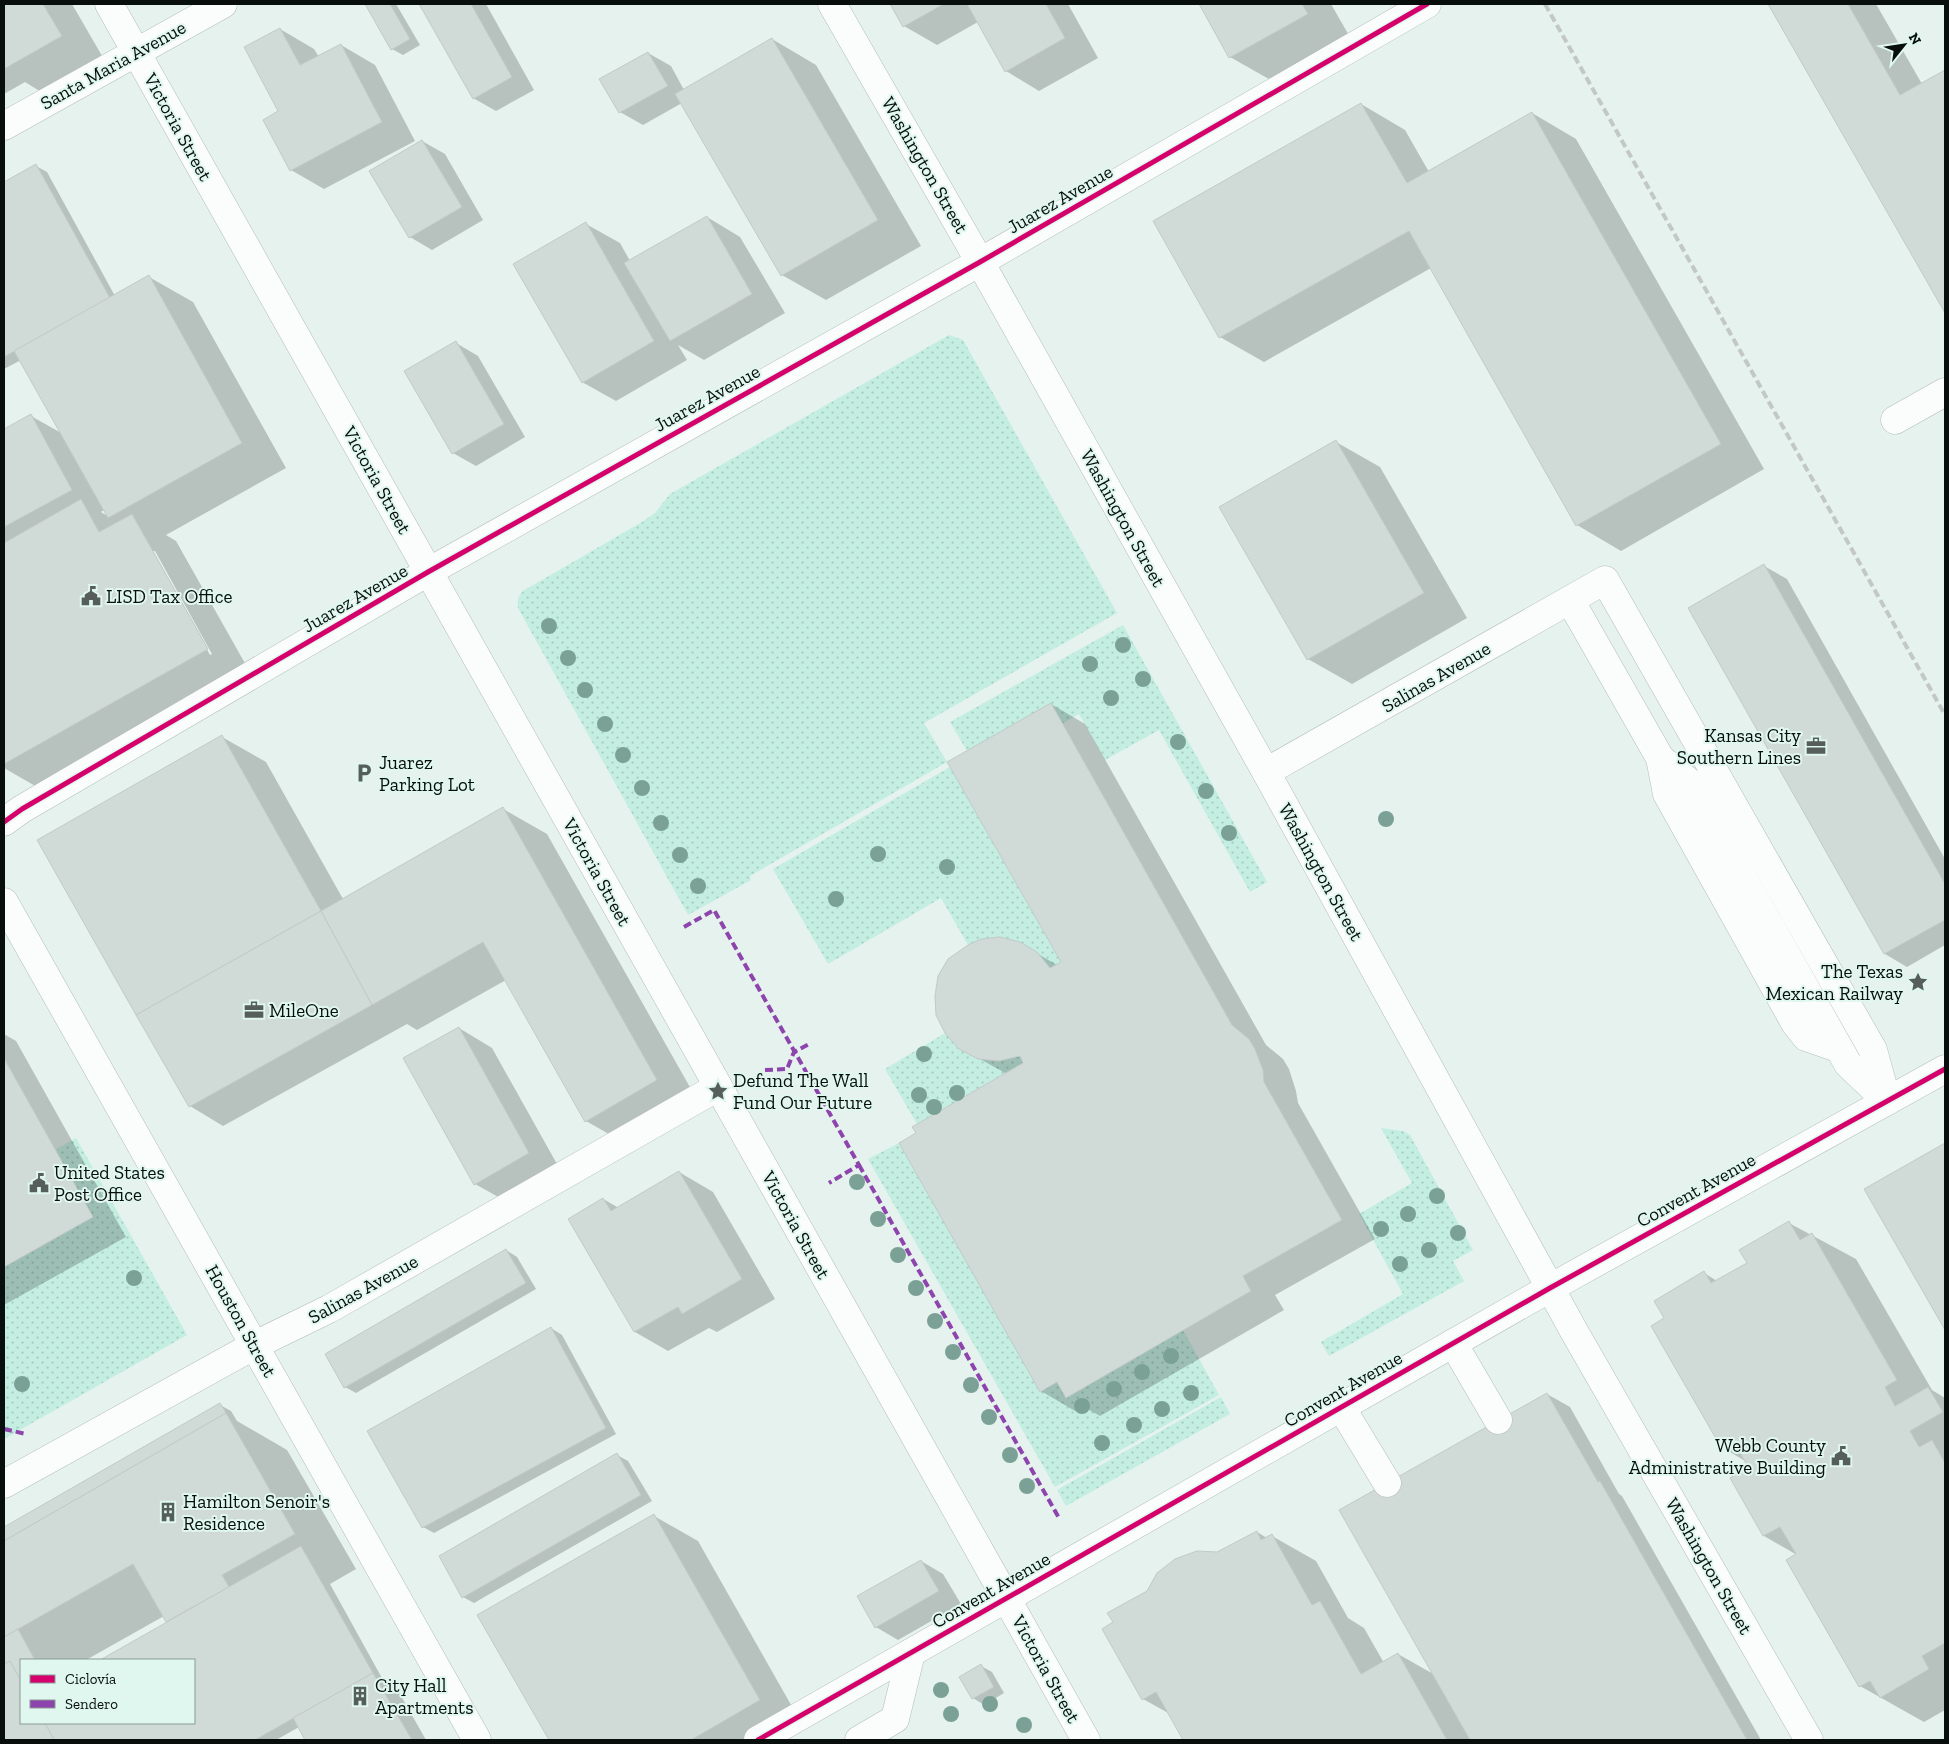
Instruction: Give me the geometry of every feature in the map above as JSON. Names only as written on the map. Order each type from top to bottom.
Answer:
[{"type":"main road","name":"Victoria Street","points":[[109,4],[1086,1740]]},
{"type":"main road","name":"Santa Maria Avenue","points":[[4,126],[222,4]]},
{"type":"main road","name":"Washington Street","points":[[832,4],[980,262],[1266,772],[1550,1288],[1809,1740]]},
{"type":"main road","name":"Juarez Avenue","points":[[4,822],[30,804],[428,572],[980,262],[1427,4]]},
{"type":"main road","points":[[1895,420],[1945,392]]},
{"type":"main road","name":"Salinas Avenue","points":[[1266,772],[1605,580],[1873,1050],[1888,1101]]},
{"type":"main road","points":[[1570,600],[1660,758],[1688,782],[1848,1064],[1888,1101]]},
{"type":"main road","name":"Houston Street","points":[[4,902],[477,1740]]},
{"type":"main road","name":"Convent Avenue","points":[[758,1740],[1550,1288],[1945,1069]]},
{"type":"main road","name":"Salinas Avenue","points":[[4,1484],[254,1345],[328,1309],[718,1087]]},
{"type":"main road","points":[[1453,1343],[1498,1420]]},
{"type":"main road","points":[[1342,1407],[1387,1483]]},
{"type":"main road","points":[[859,1740],[895,1720],[911,1653]]},
{"type":"green space","points":[[949,335],[963,340],[1117,613],[924,723],[947,762],[750,876],[751,880],[688,915],[518,608],[519,597],[523,591],[642,522],[655,513],[670,494]]},
{"type":"green space","points":[[1123,625],[1267,882],[1250,892],[1159,730],[1105,760],[1079,714],[1062,724],[967,751],[950,722]]},
{"type":"green space","points":[[950,767],[1061,962],[1050,968],[1037,952],[1000,937],[981,939],[968,945],[941,898],[828,964],[773,869]]},
{"type":"green space","points":[[945,1033],[959,1049],[999,1061],[1020,1056],[1023,1063],[917,1124],[885,1069]]},
{"type":"green space","points":[[1381,1128],[1403,1131],[1410,1135],[1473,1250],[1453,1261],[1464,1281],[1329,1356],[1321,1342],[1403,1294],[1359,1214],[1412,1183]]},
{"type":"green space","points":[[76,1138],[187,1335],[4,1439],[4,1267],[93,1217],[55,1150]]},
{"type":"green space","points":[[899,1143],[1040,1392],[1057,1382],[1066,1398],[1183,1330],[1219,1395],[1055,1487],[868,1159]]},
{"type":"green space","points":[[1221,1397],[1230,1414],[1066,1506],[1057,1490]]},
{"type":"building","points":[[4,4],[43,4],[62,36],[4,69]]},
{"type":"building","points":[[365,4],[390,4],[410,39],[391,50]]},
{"type":"building","points":[[419,4],[471,4],[512,77],[473,99]]},
{"type":"building","points":[[890,4],[944,4],[903,27]]},
{"type":"building","points":[[967,4],[1046,4],[1065,38],[1005,72]]},
{"type":"building","points":[[1199,4],[1302,4],[1308,14],[1229,58]]},
{"type":"building","points":[[1768,4],[1848,4],[1900,95],[1945,70],[1945,313]]},
{"type":"building","points":[[280,28],[300,65],[341,44],[382,122],[290,171],[263,120],[278,111],[244,47]]},
{"type":"building","points":[[772,38],[878,220],[781,276],[675,94]]},
{"type":"building","points":[[648,52],[668,86],[619,113],[599,79]]},
{"type":"building","points":[[1361,103],[1407,183],[1532,112],[1721,444],[1576,526],[1409,231],[1219,338],[1153,221]]},
{"type":"building","points":[[422,140],[462,207],[409,238],[369,171]]},
{"type":"building","points":[[36,164],[110,298],[4,357],[4,182]]},
{"type":"building","points":[[707,216],[752,294],[670,341],[624,263]]},
{"type":"building","points":[[586,222],[654,341],[582,383],[513,264]]},
{"type":"building","points":[[149,275],[242,443],[108,518],[14,351]]},
{"type":"building","points":[[456,341],[504,424],[452,454],[404,371]]},
{"type":"building","points":[[31,414],[72,490],[4,527],[4,429]]},
{"type":"building","points":[[1336,440],[1424,593],[1307,660],[1219,507]]},
{"type":"building","name":"LISD Tax Office","points":[[81,499],[99,532],[132,514],[208,649],[4,764],[4,543]]},
{"type":"building","name":"Kansas City Southern Lines","points":[[1764,564],[1945,884],[1945,920],[1884,954],[1688,608]]},
{"type":"building","points":[[1051,703],[1232,1025],[1249,1039],[1255,1049],[1263,1070],[1264,1082],[1342,1220],[1243,1276],[1251,1291],[1066,1398],[1057,1382],[1040,1392],[899,1143],[916,1133],[912,1127],[1023,1063],[1020,1056],[999,1061],[978,1059],[959,1049],[945,1033],[936,1015],[935,996],[938,976],[948,959],[968,945],[981,939],[1000,937],[1020,942],[1037,952],[1050,968],[1061,962],[947,762]]},
{"type":"building","points":[[222,735],[321,911],[136,1015],[37,840]]},
{"type":"building","points":[[503,807],[657,1080],[585,1122],[483,942],[372,1005],[321,911]]},
{"type":"building","name":"MileOne","points":[[321,911],[372,1005],[189,1107],[136,1015]]},
{"type":"building","points":[[459,1027],[529,1153],[474,1185],[403,1058]]},
{"type":"building","name":"United States Post Office","points":[[4,1058],[93,1217],[4,1267]]},
{"type":"building","points":[[1945,1143],[1945,1330],[1864,1189]]},
{"type":"building","points":[[679,1171],[742,1279],[682,1314],[678,1307],[634,1332],[568,1219],[603,1198],[611,1211]]},
{"type":"building","name":"Webb County Administrative Building","points":[[1789,1221],[1800,1240],[1812,1233],[1897,1380],[1885,1387],[1895,1406],[1928,1387],[1943,1412],[1910,1431],[1919,1447],[1932,1440],[1945,1463],[1945,1643],[1922,1656],[1929,1669],[1880,1698],[1870,1681],[1859,1687],[1786,1560],[1796,1554],[1780,1527],[1763,1536],[1730,1478],[1748,1467],[1734,1442],[1722,1449],[1651,1326],[1664,1318],[1654,1301],[1704,1271],[1711,1283],[1747,1263],[1739,1250]]},
{"type":"building","points":[[506,1249],[526,1283],[344,1388],[325,1354]]},
{"type":"building","points":[[551,1327],[606,1428],[422,1528],[367,1431]]},
{"type":"building","points":[[1547,1393],[1598,1482],[1600,1481],[1747,1740],[1470,1740],[1339,1510]]},
{"type":"building","points":[[220,1403],[226,1413],[4,1541],[4,1527]]},
{"type":"building","name":"Hamilton Senoir's Residence","points":[[226,1413],[295,1534],[222,1575],[229,1587],[166,1622],[133,1564],[4,1637],[4,1541]]},
{"type":"building","points":[[617,1453],[641,1495],[462,1598],[439,1556]]},
{"type":"building","points":[[654,1514],[760,1700],[691,1740],[549,1740],[477,1615]]},
{"type":"building","points":[[1257,1531],[1261,1540],[1272,1534],[1312,1605],[1320,1601],[1361,1674],[1398,1653],[1447,1740],[1183,1740],[1156,1692],[1142,1700],[1102,1629],[1113,1622],[1107,1613],[1147,1591],[1157,1573],[1175,1559],[1197,1551],[1217,1552]]},
{"type":"building","points":[[301,1546],[373,1673],[255,1740],[54,1740],[46,1724],[195,1724],[195,1659],[102,1659]]},
{"type":"building","points":[[921,1560],[939,1591],[875,1628],[857,1596]]},
{"type":"building","points":[[18,1629],[34,1659],[20,1659],[20,1679],[10,1661],[4,1664],[4,1637]]},
{"type":"building","points":[[10,1661],[20,1679],[20,1724],[46,1724],[54,1740],[4,1740],[4,1664]]},
{"type":"building","points":[[981,1664],[994,1687],[972,1699],[959,1677]]},
{"type":"building","name":"City Hall Apartments","points":[[373,1673],[412,1740],[305,1740],[293,1718]]},
{"type":"railway","points":[[1545,4],[1945,715]]},
{"type":"marked path","points":[[684,927],[714,910],[859,1165],[829,1183]]},
{"type":"marked path","points":[[765,1070],[787,1069],[794,1052],[809,1044]]},
{"type":"marked path","points":[[859,1165],[1059,1518]]},
{"type":"marked path","points":[[4,1429],[26,1434]]},
{"type":"cycle path","points":[[4,822],[22,809],[428,572],[980,262],[1427,4]]},
{"type":"cycle path","points":[[758,1740],[1550,1288],[1945,1069]]},
{"type":"place","name":"LISD Tax Office","points":[[91,596]]},
{"type":"place","name":"Kansas City Southern Lines","points":[[1816,746]]},
{"type":"place","name":"Juarez Parking Lot","points":[[364,773]]},
{"type":"place","name":"The Texas Mexican Railway","points":[[1918,982]]},
{"type":"place","name":"MileOne","points":[[254,1010]]},
{"type":"place","name":"Defund The Wall Fund Our Future","points":[[718,1091]]},
{"type":"place","name":"United States Post Office","points":[[39,1183]]},
{"type":"place","name":"Webb County Administrative Building","points":[[1841,1456]]},
{"type":"place","name":"Hamilton Senoir's Residence","points":[[168,1512]]},
{"type":"place","name":"City Hall Apartments","points":[[360,1696]]}]
